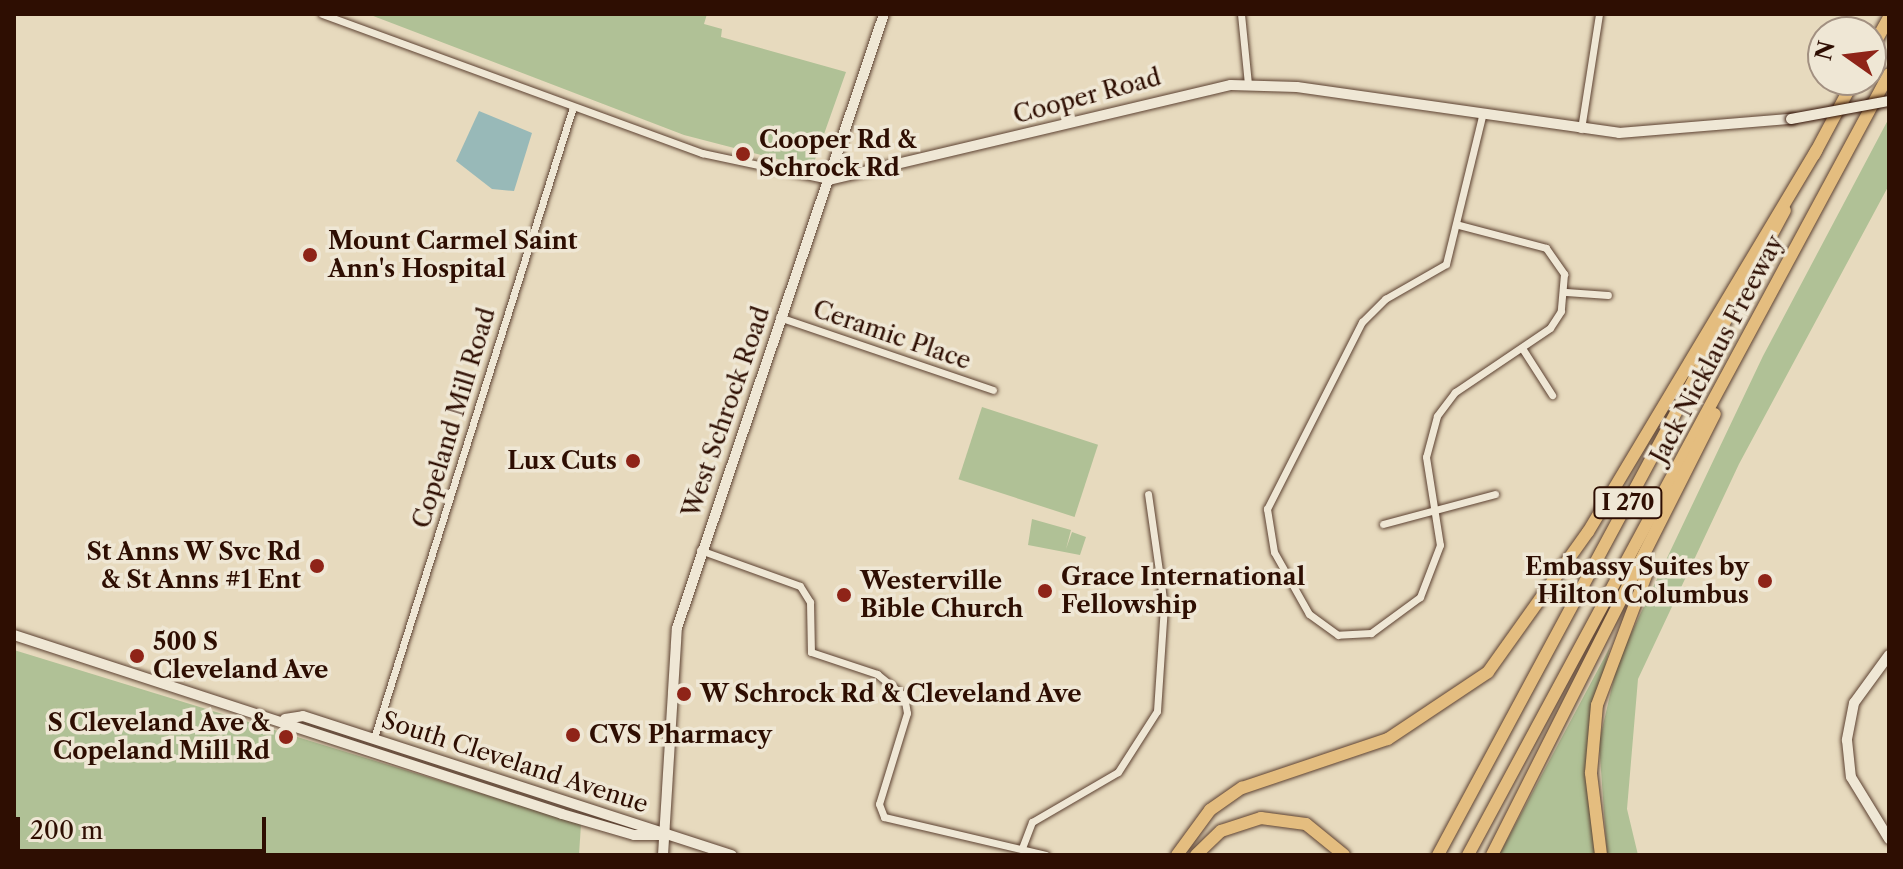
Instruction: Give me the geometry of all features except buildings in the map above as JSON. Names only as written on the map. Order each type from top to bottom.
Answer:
[{"type":"highway","name":"Jack Nicklaus Freeway","points":[[1468,855],[1889,74]]},
{"type":"highway","name":"Jack Nicklaus Freeway","points":[[1438,855],[1846,96]]},
{"type":"highway","points":[[1177,855],[1210,810],[1242,788],[1388,739],[1488,672],[1588,532],[1817,150]]},
{"type":"highway","points":[[1492,855],[1670,513],[1764,306]]},
{"type":"highway","points":[[1601,855],[1591,773],[1597,705],[1670,513]]},
{"type":"highway","points":[[1196,855],[1229,826],[1261,818],[1306,824],[1344,855]]},
{"type":"main road","name":"West Schrock Road","points":[[663,855],[667,835],[668,696],[677,628],[700,550],[884,14]]},
{"type":"main road","name":"Cooper Road","points":[[829,180],[1168,95],[1248,84],[1581,129],[1664,134],[1791,119],[1889,101]]},
{"type":"main road","name":"South Cleveland Avenue","points":[[14,635],[285,719],[300,732],[562,814],[634,835],[667,835]]},
{"type":"main road","points":[[1889,655],[1854,703],[1847,740],[1851,777],[1889,839]]},
{"type":"main road","name":"South Cleveland Avenue","points":[[285,719],[303,716],[667,835]]},
{"type":"main road","points":[[667,835],[732,855]]},
{"type":"street","name":"Cooper Road","points":[[322,14],[572,110],[702,153],[829,180]]},
{"type":"street","points":[[1241,14],[1248,84]]},
{"type":"street","points":[[1581,129],[1599,14]]},
{"type":"street","name":"Copeland Mill Road","points":[[374,738],[572,110]]},
{"type":"street","points":[[1459,225],[1546,248],[1561,265],[1566,292],[1550,328],[1455,392],[1437,416],[1426,457],[1436,510],[1434,572],[1403,613],[1355,637],[1328,632],[1309,614],[1267,537],[1271,497],[1362,322],[1385,299],[1446,264],[1459,225],[1482,116]]},
{"type":"street","points":[[1566,292],[1608,295]]},
{"type":"street","name":"Ceramic Place","points":[[779,317],[993,390]]},
{"type":"street","points":[[1522,348],[1552,395]]},
{"type":"street","points":[[1022,848],[1032,822],[1118,772],[1157,711],[1164,606],[1148,494]]},
{"type":"street","points":[[1383,524],[1495,494]]},
{"type":"street","points":[[700,550],[800,586],[810,602],[811,652],[877,674],[904,696],[907,713],[879,804],[884,817],[1046,855]]},
{"type":"green space","points":[[368,14],[707,14],[704,24],[722,29],[721,37],[846,72],[812,168],[684,135]]},
{"type":"green space","points":[[1889,118],[1889,185],[1739,464],[1638,679],[1627,809],[1638,855],[1607,855],[1599,742],[1618,661],[1763,356]]},
{"type":"green space","points":[[982,407],[1098,445],[1075,517],[959,479]]},
{"type":"green space","points":[[1032,519],[1071,530],[1066,549],[1072,532],[1086,537],[1080,555],[1028,545]]},
{"type":"green space","points":[[1610,647],[1597,697],[1596,855],[1499,855]]},
{"type":"green space","points":[[14,650],[581,824],[579,855],[14,855]]},
{"type":"water","points":[[479,111],[532,133],[514,191],[492,189],[456,161]]},
{"type":"place","name":"Cooper Rd & Schrock Rd","points":[[743,154]]},
{"type":"place","name":"Mount Carmel Saint Ann's Hospital","points":[[310,255]]},
{"type":"place","name":"Lux Cuts","points":[[633,461]]},
{"type":"place","name":"St Anns W Svc Rd & St Anns #1 Ent","points":[[317,566]]},
{"type":"place","name":"Embassy Suites by Hilton Columbus","points":[[1765,581]]},
{"type":"place","name":"Grace International Fellowship","points":[[1045,591]]},
{"type":"place","name":"Westerville Bible Church","points":[[844,595]]},
{"type":"place","name":"500 S Cleveland Ave","points":[[137,656]]},
{"type":"place","name":"W Schrock Rd & Cleveland Ave","points":[[684,694]]},
{"type":"place","name":"CVS Pharmacy","points":[[573,735]]},
{"type":"place","name":"S Cleveland Ave & Copeland Mill Rd","points":[[286,737]]}]
